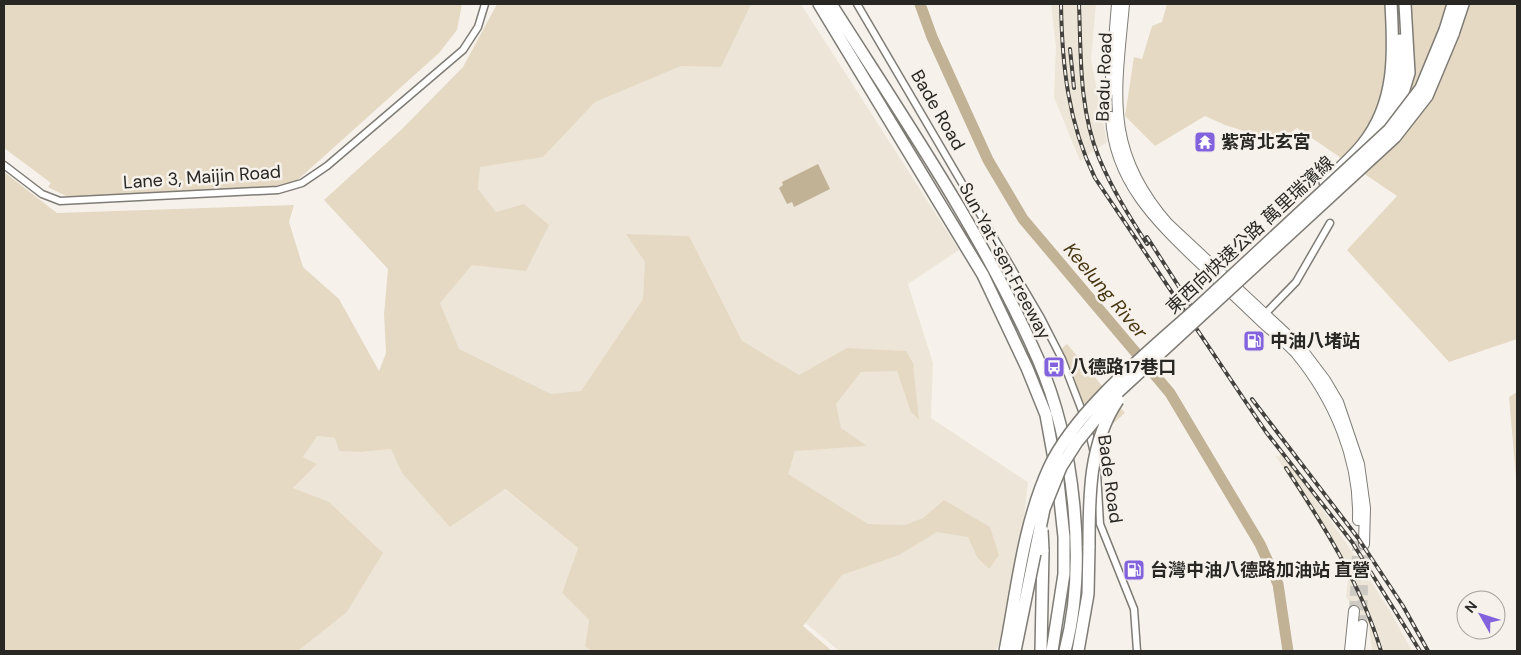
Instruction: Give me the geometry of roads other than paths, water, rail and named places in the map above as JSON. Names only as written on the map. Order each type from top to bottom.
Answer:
[{"type":"highway","name":"Sun Yat-sen Freeway","points":[[819,4],[983,275],[1027,368],[1046,415],[1058,481],[1064,537],[1064,574],[1052,651]]},
{"type":"highway","name":"Sun Yat-sen Freeway","points":[[831,4],[934,168],[992,266],[1038,360],[1062,439],[1076,531],[1076,590],[1065,651]]},
{"type":"highway","points":[[1264,246],[1362,144],[1377,121],[1387,97],[1391,79],[1393,46],[1390,4]]},
{"type":"highway","points":[[1041,651],[1042,498],[1062,452],[1090,414],[1357,172],[1373,145],[1394,102],[1399,82],[1401,51],[1398,4]]},
{"type":"highway","points":[[1078,651],[1088,594],[1091,473],[1106,422],[1121,395],[1357,172],[1382,143],[1397,115],[1406,86],[1409,56],[1405,4]]},
{"type":"highway","name":"東西向快速公路 萬里瑞濱線","points":[[1005,651],[1032,516],[1050,466],[1074,429],[1116,382],[1264,246],[1402,115],[1427,77],[1461,5]]},
{"type":"highway","name":"東西向快速公路 萬里瑞濱線","points":[[1015,651],[1044,509],[1061,467],[1077,442],[1117,393],[1395,137],[1427,96],[1449,32]]},
{"type":"main road","name":"Badu Road","points":[[1117,4],[1110,75],[1110,110],[1112,130],[1126,178],[1149,212],[1163,228],[1295,352],[1319,384],[1332,405],[1352,466],[1358,508],[1358,535]]},
{"type":"main road","name":"Badu Road","points":[[1124,4],[1116,109],[1118,128],[1133,175],[1154,208],[1168,224],[1300,347],[1338,402],[1353,441],[1364,485],[1364,544]]},
{"type":"main road","points":[[1350,651],[1354,611]]},
{"type":"main road","points":[[1359,651],[1362,625]]},
{"type":"street","name":"Lane 3, Maijin Road","points":[[4,165],[42,194],[60,201],[278,190],[302,183],[327,166],[463,50],[478,27],[485,4]]},
{"type":"street","name":"Bade Road","points":[[857,4],[942,146],[1062,359],[1080,404],[1093,452],[1102,531],[1134,609],[1137,651]]},
{"type":"street","points":[[1265,314],[1296,282],[1330,223]]},
{"type":"waterway","name":"Keelung River","points":[[920,4],[932,37],[988,160],[1023,219],[1170,393],[1260,544],[1278,584],[1288,651]]},
{"type":"tunnel","points":[[1354,611],[1358,535]]},
{"type":"tunnel","points":[[1362,625],[1364,544]]},
{"type":"railway","points":[[1061,4],[1063,49],[1068,93],[1078,136],[1095,178],[1266,432],[1352,542],[1420,651]]},
{"type":"railway","points":[[1079,4],[1082,82],[1092,140],[1109,181],[1147,244]]},
{"type":"railway","points":[[1070,49],[1074,88]]},
{"type":"railway","points":[[1147,237],[1190,304]]},
{"type":"railway","points":[[1252,399],[1358,538],[1403,606],[1428,651]]},
{"type":"railway","points":[[1286,468],[1314,512],[1352,579],[1373,626],[1381,651]]},
{"type":"place","name":"紫宵北玄宮","points":[[1205,142]]},
{"type":"place","name":"中油八堵站","points":[[1254,341]]},
{"type":"place","name":"八德路17巷口","points":[[1054,367]]},
{"type":"place","name":"台灣中油八德路加油站 直營","points":[[1134,570]]}]
